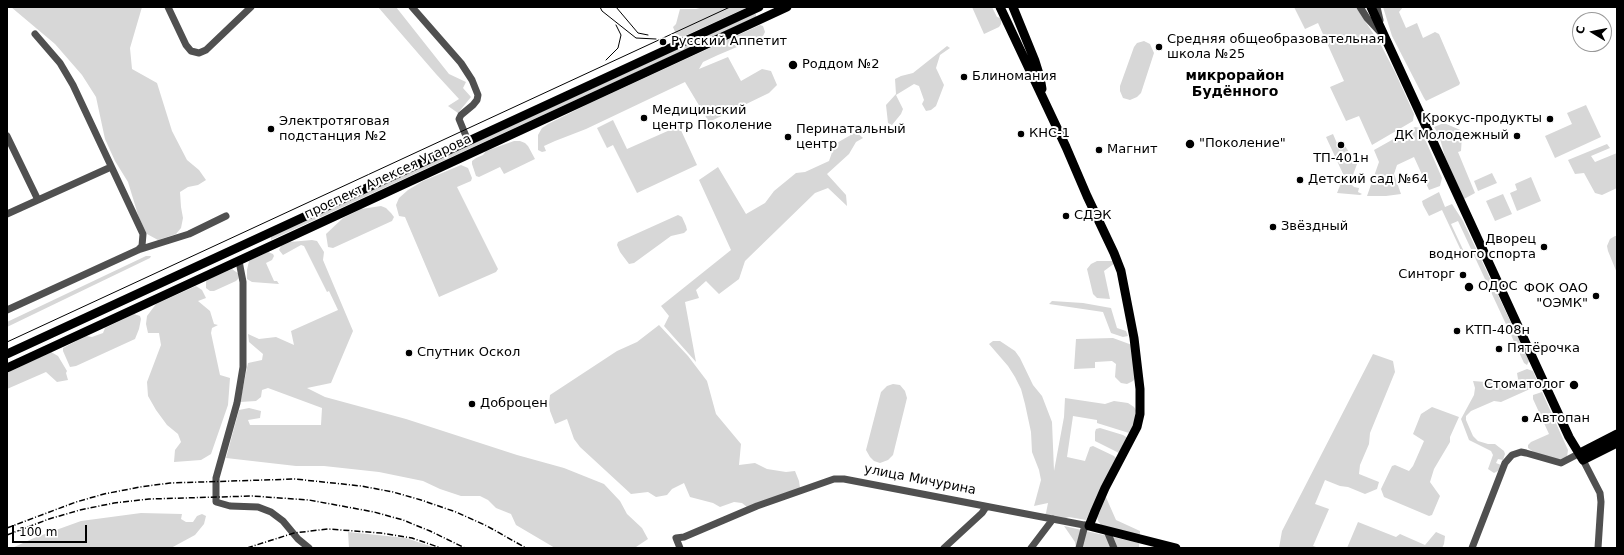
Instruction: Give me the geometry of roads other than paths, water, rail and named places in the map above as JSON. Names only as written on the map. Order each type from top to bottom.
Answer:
[{"type":"main road","name":"проспект Алексея Угарова","points":[[7,354],[758,7],[762,18]]},
{"type":"main road","name":"проспект Алексея Угарова","points":[[7,368],[786,7]]},
{"type":"main road","points":[[1000,7],[1114,253],[1121,271],[1134,338],[1140,387],[1140,414],[1137,427],[1087,526]]},
{"type":"main road","points":[[1013,7],[1035,61],[1040,77],[1043,98]]},
{"type":"main road","points":[[1371,7],[1565,429],[1581,457]]},
{"type":"main road","points":[[20,349],[25,359]]},
{"type":"main road","points":[[1581,457],[1617,434]]},
{"type":"main road","points":[[1581,457],[1617,443]]},
{"type":"main road","name":"улица Мичурина","points":[[1087,526],[1176,548]]},
{"type":"street","points":[[168,7],[186,45],[191,51],[199,53],[206,50],[251,7]]},
{"type":"street","points":[[412,7],[461,63],[472,80],[478,94],[477,100],[461,114],[459,119],[468,141]]},
{"type":"street","points":[[1360,7],[1367,18],[1384,37]]},
{"type":"street","points":[[1377,7],[1384,37]]},
{"type":"street","points":[[35,34],[60,63],[73,85],[143,234],[142,246],[138,250]]},
{"type":"street","points":[[7,136],[38,200]]},
{"type":"street","points":[[7,214],[111,167]]},
{"type":"street","points":[[7,310],[138,250],[189,234],[226,216]]},
{"type":"street","points":[[239,261],[243,282],[243,368],[237,403],[216,478],[216,502],[230,506],[258,507],[271,512],[283,521],[298,539],[309,548]]},
{"type":"street","points":[[1472,548],[1505,463],[1512,455],[1521,452],[1526,452],[1561,463],[1581,457],[1600,493],[1601,510],[1598,548]]},
{"type":"street","name":"улица Мичурина","points":[[680,548],[676,538],[684,537],[757,506],[834,480],[844,479],[1087,526]]},
{"type":"street","points":[[944,548],[982,513],[986,506]]},
{"type":"street","points":[[1031,548],[1053,519]]},
{"type":"street","points":[[1079,548],[1087,526]]},
{"type":"street","points":[[1107,531],[1114,548]]},
{"type":"tram line","points":[[600,7],[602,11],[636,38],[656,39]]},
{"type":"tram line","points":[[616,7],[638,33],[648,35]]},
{"type":"tram line","points":[[7,342],[730,7]]},
{"type":"tram line","points":[[606,60],[618,48],[621,35],[616,25]]},
{"type":"railway","points":[[7,528],[76,502],[104,494],[140,487],[170,483],[295,479],[361,486],[393,492],[421,500],[456,512],[487,526],[526,548]]},
{"type":"railway","points":[[7,535],[49,519],[80,510],[114,503],[149,499],[252,496],[309,500],[374,512],[403,520],[465,548]]},
{"type":"railway","points":[[247,548],[294,533],[328,529],[381,533],[412,538],[441,548]]},
{"type":"place","name":"Русский Аппетит","points":[[663,42]]},
{"type":"place","name":"Средняя общеобразовательная школа №25","points":[[1159,47]]},
{"type":"place","name":"Роддом №2","points":[[793,65]]},
{"type":"place","name":"Блиномания","points":[[964,77]]},
{"type":"place","name":"Медицинский центр Поколение","points":[[644,118]]},
{"type":"place","name":"Крокус-продукты","points":[[1550,119]]},
{"type":"place","name":"Электротяговая подстанция №2","points":[[271,129]]},
{"type":"place","name":"КНС-1","points":[[1021,134]]},
{"type":"place","name":"ДК Молодежный","points":[[1517,136]]},
{"type":"place","name":"Перинатальный центр","points":[[788,137]]},
{"type":"place","name":"\"Поколение\"","points":[[1190,144]]},
{"type":"place","name":"ТП-401н","points":[[1341,145]]},
{"type":"place","name":"Магнит","points":[[1099,150]]},
{"type":"place","name":"Детский сад №64","points":[[1300,180]]},
{"type":"place","name":"СДЭК","points":[[1066,216]]},
{"type":"place","name":"Звёздный","points":[[1273,227]]},
{"type":"place","name":"Дворец водного спорта","points":[[1544,247]]},
{"type":"place","name":"Синторг","points":[[1463,275]]},
{"type":"place","name":"ОДОС","points":[[1469,287]]},
{"type":"place","name":"ФОК ОАО \"ОЭМК\"","points":[[1596,296]]},
{"type":"place","name":"КТП-408н","points":[[1457,331]]},
{"type":"place","name":"Пятёрочка","points":[[1499,349]]},
{"type":"place","name":"Спутник Оскол","points":[[409,353]]},
{"type":"place","name":"Стоматолог","points":[[1574,385]]},
{"type":"place","name":"Доброцен","points":[[472,404]]},
{"type":"place","name":"Автопан","points":[[1525,419]]},
{"type":"district","name":"микрорайон Будённого","points":[[1235,84]]}]
